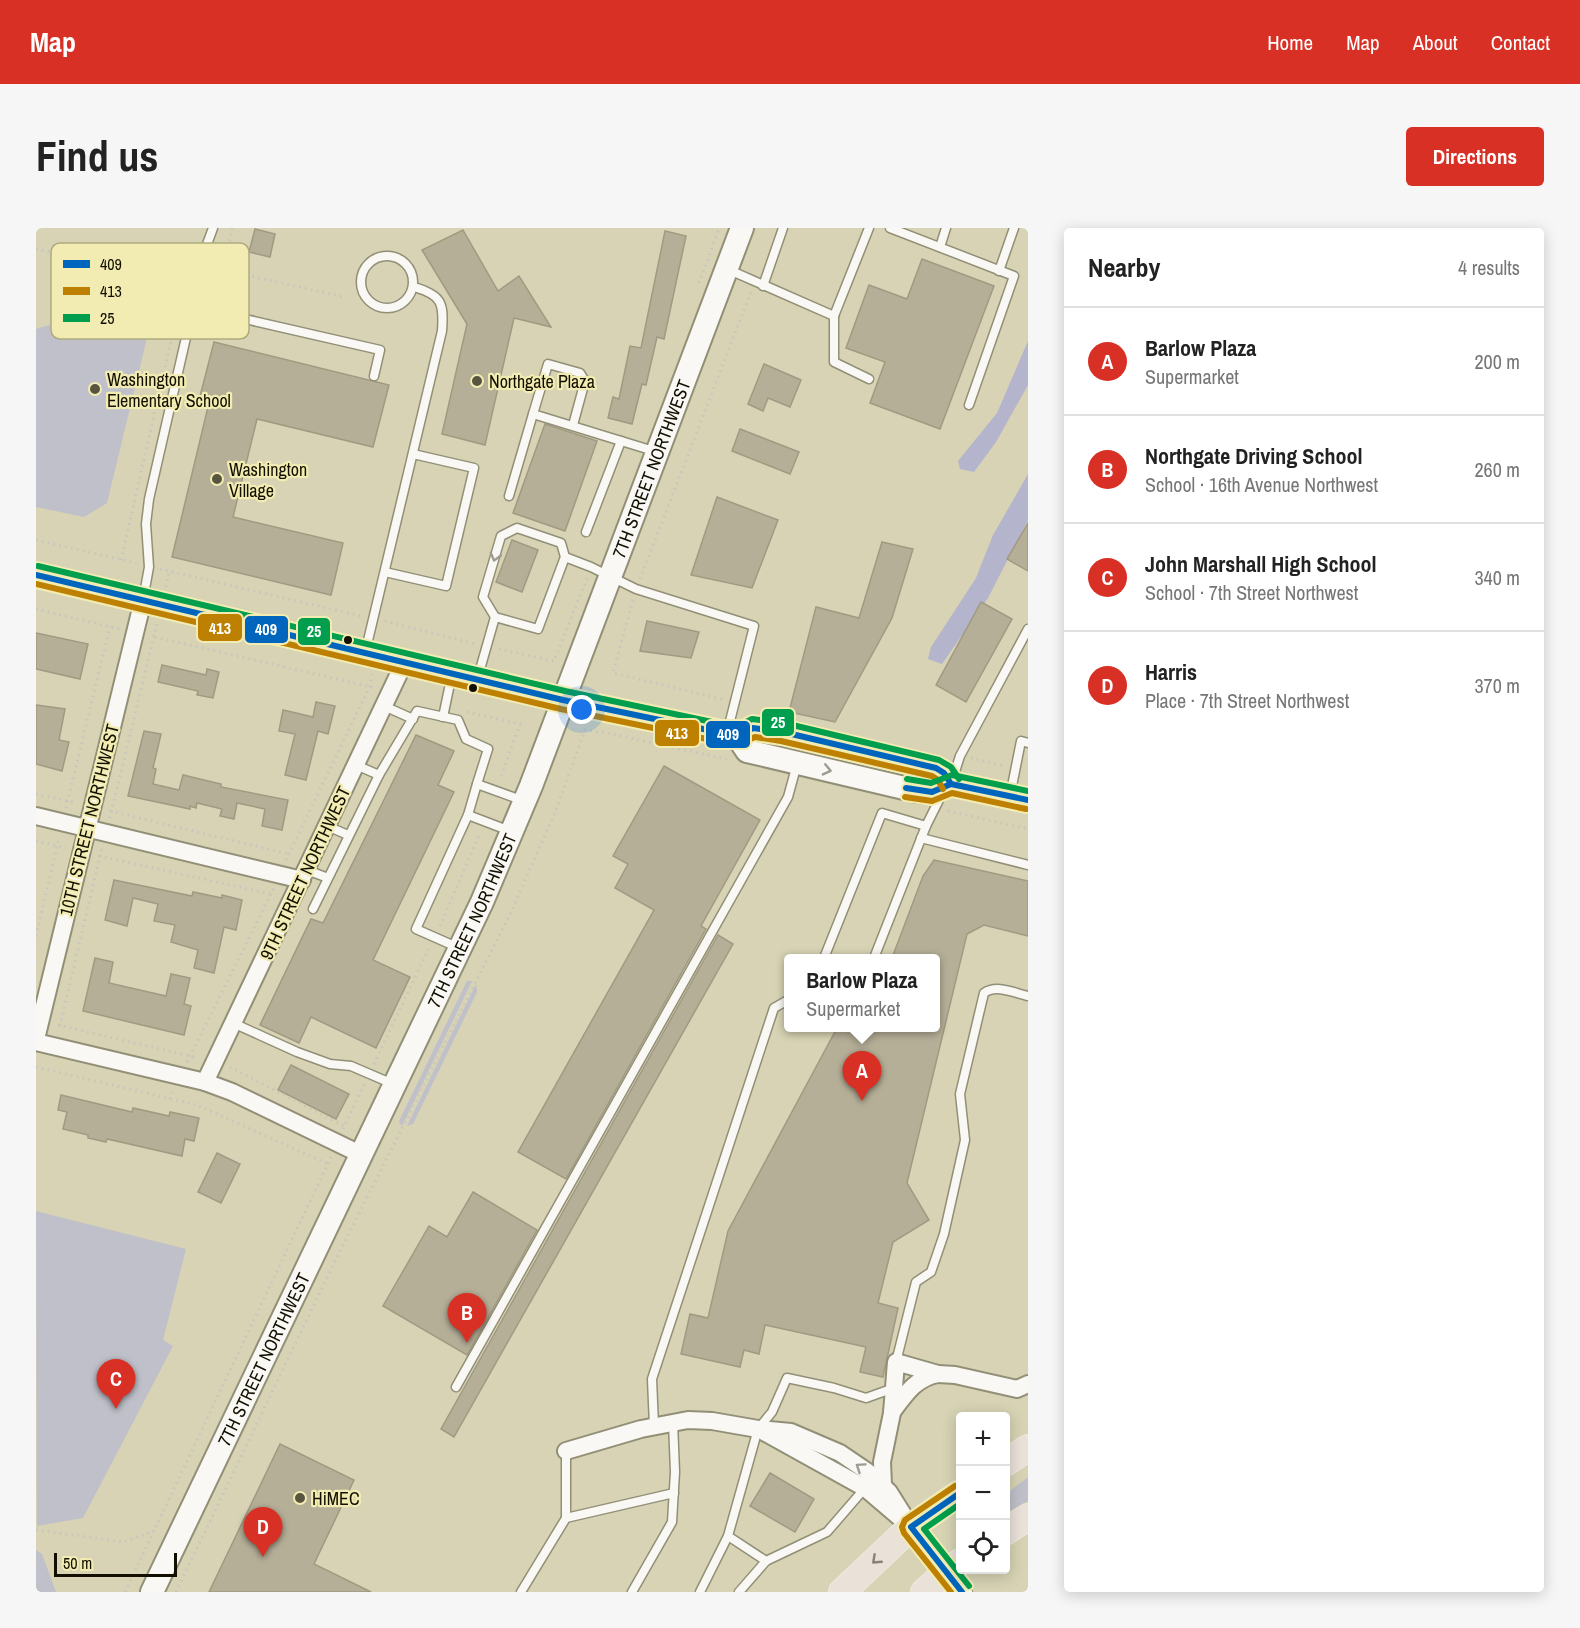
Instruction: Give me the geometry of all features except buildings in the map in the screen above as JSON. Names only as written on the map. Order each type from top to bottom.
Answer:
[{"type":"main road","name":"7TH STREET NORTHWEST","points":[[152,1592],[460,948],[512,831],[611,577],[742,228]]},
{"type":"main road","points":[[36,575],[563,700],[732,734],[753,728],[783,732],[936,768],[944,773],[949,785]]},
{"type":"main road","points":[[732,734],[747,751],[917,791],[932,792],[949,785],[1019,798]]},
{"type":"main road","points":[[1010,1460],[1028,1448]]},
{"type":"main road","points":[[842,1592],[911,1527],[956,1495]]},
{"type":"main road","points":[[1010,1529],[1028,1517]]},
{"type":"main road","points":[[924,1592],[953,1567]]},
{"type":"street","name":"10TH STREET NORTHWEST","points":[[36,1040],[143,600]]},
{"type":"street","name":"9TH STREET NORTHWEST","points":[[205,1082],[404,663]]},
{"type":"street","points":[[36,816],[304,875]]},
{"type":"street","points":[[36,1040],[205,1082],[232,1092],[360,1154]]},
{"type":"street","points":[[882,1485],[884,1445],[892,1413],[896,1362],[938,1374],[1017,1389],[1028,1384]]},
{"type":"street","points":[[892,1413],[920,1379],[938,1374]]},
{"type":"street","points":[[566,1450],[672,1422],[712,1421],[791,1432],[840,1453],[868,1473],[882,1485],[911,1527]]},
{"type":"street","points":[[758,1429],[865,1488],[953,1567],[962,1592]]},
{"type":"lane","points":[[207,243],[213,228]]},
{"type":"lane","points":[[759,284],[783,228]]},
{"type":"lane","points":[[869,228],[834,316],[834,362],[869,379]]},
{"type":"lane","points":[[890,228],[1014,276],[969,405]]},
{"type":"lane","points":[[939,247],[946,228]]},
{"type":"lane","points":[[999,270],[1014,228]]},
{"type":"lane","points":[[387,256],[406,263],[412,273],[414,287],[411,295],[402,305],[388,309],[375,307],[367,301],[360,282],[365,268],[371,261],[387,256]]},
{"type":"lane","points":[[727,269],[834,316]]},
{"type":"lane","points":[[365,654],[442,331],[443,312],[439,299],[430,291],[414,287]]},
{"type":"lane","points":[[249,320],[380,351],[374,376]]},
{"type":"lane","points":[[143,600],[150,567],[146,524],[149,499],[186,339]]},
{"type":"lane","points":[[509,496],[548,364],[580,373],[585,381],[573,425]]},
{"type":"lane","points":[[533,414],[657,452]]},
{"type":"lane","points":[[586,532],[621,441]]},
{"type":"lane","points":[[385,572],[446,586],[474,468],[413,454]]},
{"type":"lane","points":[[517,528],[561,543],[565,557],[538,629],[495,617],[483,597],[501,536],[517,528]]},
{"type":"lane","points":[[565,557],[636,589],[754,627],[732,734]]},
{"type":"lane","points":[[477,680],[495,617]]},
{"type":"lane","points":[[876,954],[926,826],[949,785],[960,756],[1028,628]]},
{"type":"lane","points":[[443,717],[452,674]]},
{"type":"lane","points":[[384,706],[413,719]]},
{"type":"lane","points":[[314,909],[379,775],[417,711],[458,720],[466,739],[488,749],[468,815],[417,929],[460,948]]},
{"type":"lane","points":[[1019,798],[1021,741],[1028,743]]},
{"type":"lane","points":[[456,1387],[788,797],[797,763]]},
{"type":"lane","points":[[356,765],[379,775]]},
{"type":"lane","points":[[477,784],[524,802]]},
{"type":"lane","points":[[826,954],[882,813],[926,826]]},
{"type":"lane","points":[[468,815],[512,831]]},
{"type":"lane","points":[[327,826],[348,835]]},
{"type":"lane","points":[[921,838],[1028,865]]},
{"type":"lane","points":[[304,875],[328,878]]},
{"type":"lane","points":[[896,1362],[916,1282],[931,1272],[944,1234],[965,1140],[960,1094],[984,993],[990,989],[998,989],[1028,996]]},
{"type":"lane","points":[[654,1426],[652,1379],[774,1008],[784,1003]]},
{"type":"lane","points":[[233,1023],[297,1052],[330,1064],[351,1066],[393,1084]]},
{"type":"lane","points":[[699,1592],[728,1536],[758,1429],[772,1412],[787,1378],[834,1388],[866,1398],[894,1388]]},
{"type":"lane","points":[[632,1592],[672,1522],[674,1493],[672,1422]]},
{"type":"lane","points":[[521,1592],[566,1518],[566,1450]]},
{"type":"lane","points":[[739,1592],[766,1561],[827,1532],[865,1488]]},
{"type":"lane","points":[[566,1518],[674,1493]]},
{"type":"lane","points":[[728,1536],[766,1561]]},
{"type":"path","points":[[229,243],[232,228]]},
{"type":"path","points":[[36,249],[51,253]]},
{"type":"path","points":[[249,276],[344,297]]},
{"type":"path","points":[[613,673],[636,589],[759,284]]},
{"type":"path","points":[[36,540],[121,560],[171,339]]},
{"type":"path","points":[[36,609],[110,626],[68,801],[36,794]]},
{"type":"path","points":[[154,637],[370,686],[289,854],[111,812],[154,637]]},
{"type":"path","points":[[176,1592],[336,1259],[510,914],[554,815],[585,730]]},
{"type":"path","points":[[36,841],[57,846],[36,936]]},
{"type":"path","points":[[100,856],[271,894],[190,1056],[60,1026],[100,856]]},
{"type":"path","points":[[36,1067],[197,1105],[328,1164],[125,1592]]},
{"type":"path","points":[[229,1067],[344,1126]]},
{"type":"path","points":[[36,1530],[124,1542],[155,1530]]},
{"type":"shaded area","points":[[51,324],[51,339],[147,339],[107,503],[84,517],[36,507],[36,329]]},
{"type":"shaded area","points":[[1028,341],[1028,385],[996,442],[974,472],[960,469],[958,461],[997,413]]},
{"type":"shaded area","points":[[1028,474],[1028,520],[988,598],[942,664],[928,659],[931,647],[976,578],[993,535]]},
{"type":"shaded area","points":[[467,981],[472,981],[402,1126],[399,1122],[401,1117]]},
{"type":"shaded area","points":[[476,984],[477,992],[413,1124],[407,1126]]},
{"type":"shaded area","points":[[36,1211],[186,1249],[163,1340],[173,1346],[83,1518],[37,1526]]},
{"type":"shaded area","points":[[1028,1477],[1028,1501],[1010,1511],[1010,1491]]},
{"type":"shaded area","points":[[36,1550],[42,1554],[56,1592],[36,1592]]},
{"type":"transit line","name":"25","points":[[38,566],[565,691],[736,727],[752,719],[784,723],[939,760],[951,767],[959,779]]},
{"type":"transit line","name":"409","points":[[36,575],[563,700],[737,736],[753,728],[783,732],[936,768],[944,773],[951,784]]},
{"type":"transit line","name":"413","points":[[36,584],[561,709],[736,745],[755,737],[781,741],[932,776],[938,780],[943,789]]},
{"type":"transit line","name":"25","points":[[907,779],[931,783],[952,775],[1028,791]]},
{"type":"transit line","name":"409","points":[[906,788],[932,792],[951,784],[1028,800]]},
{"type":"transit line","name":"413","points":[[905,797],[932,801],[952,793],[1026,809]]},
{"type":"transit line","name":"413","points":[[951,1592],[904,1533],[902,1527],[905,1520],[955,1486]]},
{"type":"transit line","name":"409","points":[[956,1496],[911,1527],[962,1592]]},
{"type":"transit line","name":"25","points":[[956,1507],[924,1529],[969,1586]]},
{"type":"place","name":"Northgate Plaza","points":[[477,381]]},
{"type":"place","name":"Washington Elementary School","points":[[95,389]]},
{"type":"place","name":"Washington Village","points":[[217,479]]},
{"type":"place","name":"Barlow Plaza","points":[[862,1101]]},
{"type":"place","name":"Northgate Driving School","points":[[467,1343]]},
{"type":"place","name":"John Marshall High School","points":[[116,1409]]},
{"type":"place","name":"HiMEC","points":[[300,1498]]},
{"type":"place","name":"Harris","points":[[263,1557]]}]
